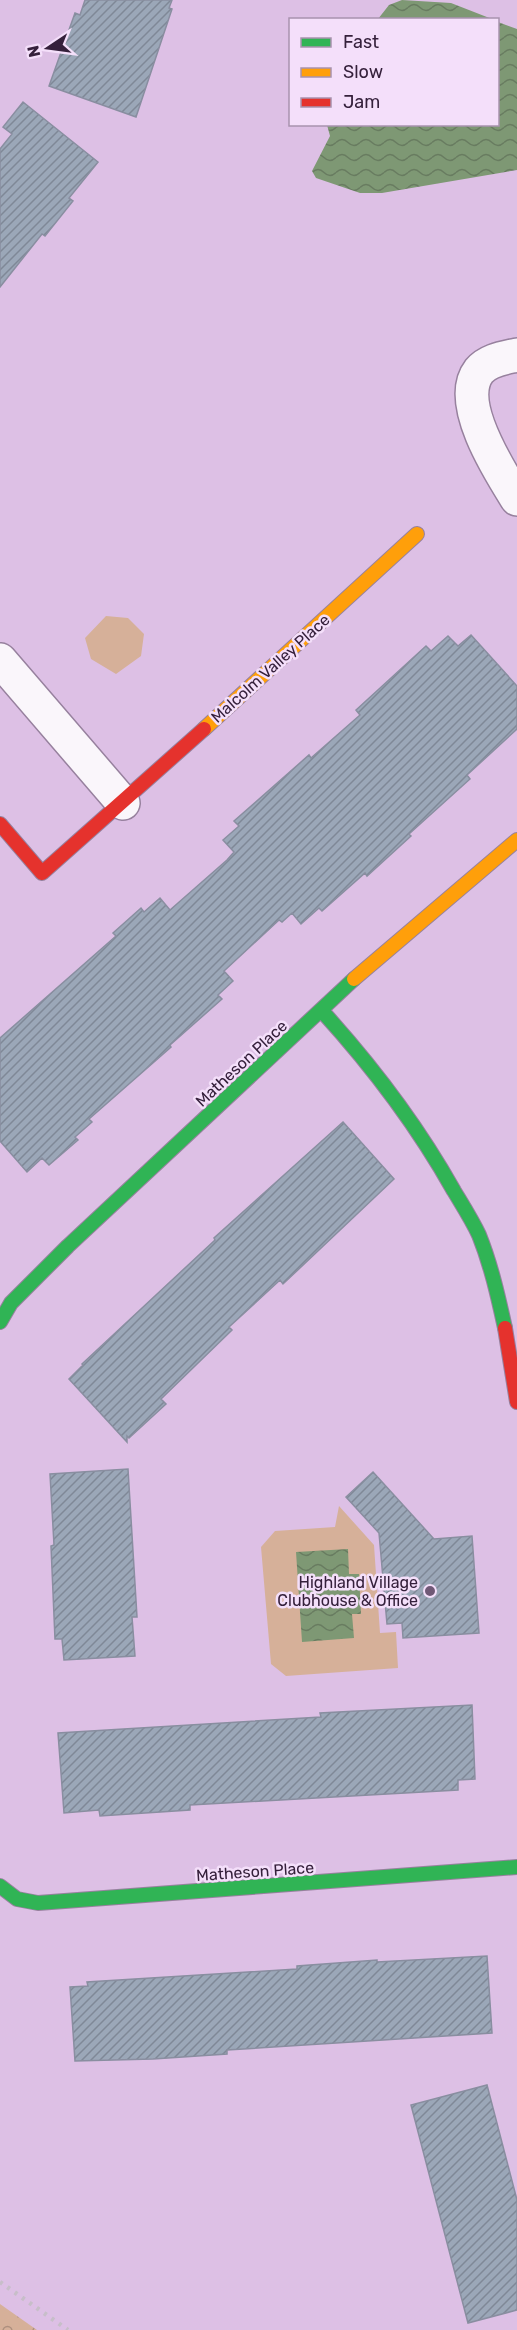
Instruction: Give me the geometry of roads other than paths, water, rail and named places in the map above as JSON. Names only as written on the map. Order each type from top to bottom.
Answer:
[{"type":"street","points":[[517,355],[496,360],[480,370],[475,378],[472,391],[479,426],[488,449],[517,499]]},
{"type":"street","name":"Malcolm Valley Place","points":[[0,824],[42,873],[417,534]]},
{"type":"street","points":[[0,660],[123,802]]},
{"type":"street","name":"Matheson Place","points":[[4,1306],[354,979],[517,840]]},
{"type":"street","points":[[322,1011],[357,1048],[399,1100],[438,1160],[478,1234],[498,1294],[517,1402]]},
{"type":"street","name":"Matheson Place","points":[[0,1886],[9,1895],[20,1900],[38,1903],[517,1867]]},
{"type":"water","points":[[402,0],[451,3],[489,18],[379,18],[389,5]]},
{"type":"water","points":[[499,22],[517,29],[517,170],[382,193],[360,193],[316,178],[312,171],[330,136],[327,126],[499,126]]},
{"type":"water","points":[[348,1549],[349,1574],[359,1574],[361,1614],[352,1614],[354,1638],[302,1642],[296,1552]]},
{"type":"railway","points":[[0,2282],[68,2330]]},
{"type":"place","name":"Highland Village Clubhouse & Office","points":[[430,1591]]}]
